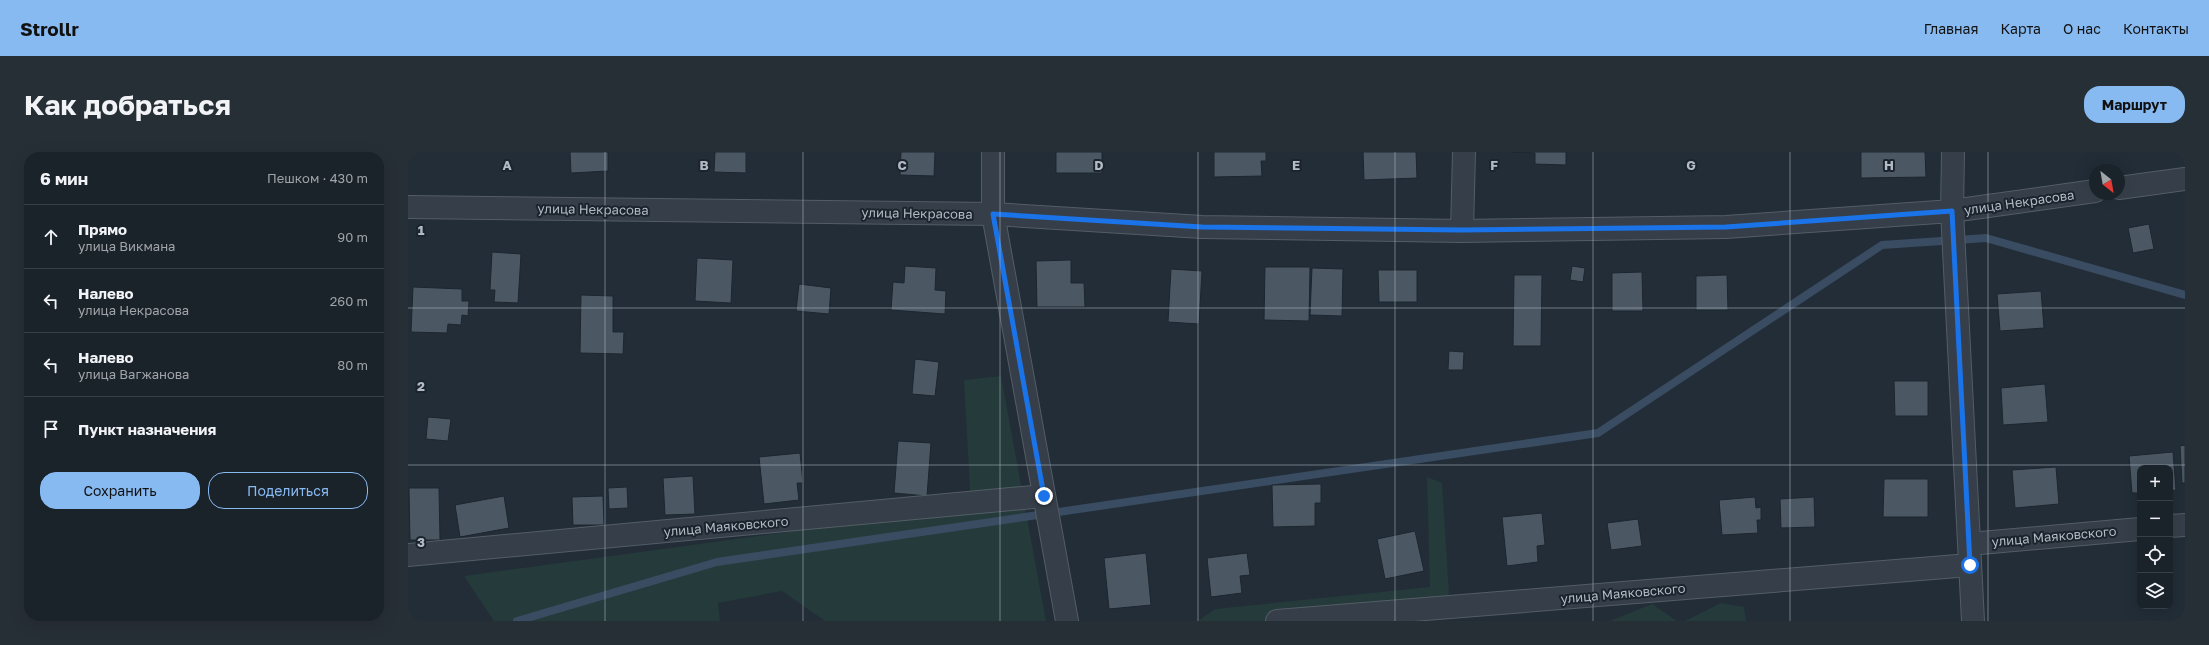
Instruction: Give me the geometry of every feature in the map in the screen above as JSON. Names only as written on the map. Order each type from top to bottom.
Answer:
[{"type":"street","points":[[993,152],[993,214],[1067,621]]},
{"type":"street","points":[[1462,230],[1464,152]]},
{"type":"street","points":[[1953,152],[1952,211],[1973,621]]},
{"type":"street","points":[[2125,187],[2185,179]]},
{"type":"street","name":"улица Некрасова","points":[[408,207],[993,214],[1202,227],[1462,230],[1726,227],[1952,211],[2089,192]]},
{"type":"street","name":"улица Маяковского","points":[[408,555],[1044,496]]},
{"type":"street","points":[[2173,526],[2185,524]]},
{"type":"street","name":"улица Маяковского","points":[[1277,621],[1969,554],[2137,529]]},
{"type":"green space","points":[[1001,376],[1046,621],[825,621],[782,591],[718,603],[720,621],[494,621],[464,576],[971,507],[964,380]]},
{"type":"green space","points":[[1427,477],[1442,483],[1449,594],[1436,608],[1302,621],[1198,621],[1215,609],[1430,587]]},
{"type":"green space","points":[[1721,603],[1744,607],[1746,621],[1685,621]]},
{"type":"green space","points":[[1652,604],[1677,621],[1610,621]]},
{"type":"building","points":[[570,152],[608,152],[608,171],[571,173]]},
{"type":"building","points":[[715,152],[746,152],[746,173],[714,172]]},
{"type":"building","points":[[901,152],[935,152],[934,176],[900,175]]},
{"type":"building","points":[[1056,152],[1102,152],[1102,173],[1056,173]]},
{"type":"building","points":[[1214,152],[1266,152],[1266,161],[1261,161],[1262,176],[1214,177]]},
{"type":"building","points":[[1363,152],[1416,152],[1417,178],[1364,180]]},
{"type":"building","points":[[1511,152],[1566,152],[1566,165],[1535,164],[1535,153]]},
{"type":"building","points":[[1861,152],[1925,152],[1926,177],[1861,178]]},
{"type":"building","points":[[2149,224],[2154,249],[2133,253],[2128,228]]},
{"type":"building","points":[[492,252],[521,254],[518,303],[494,302],[495,290],[490,290]]},
{"type":"building","points":[[697,258],[733,260],[731,303],[695,301]]},
{"type":"building","points":[[1071,260],[1071,283],[1084,283],[1085,307],[1037,307],[1036,261]]},
{"type":"building","points":[[905,266],[936,268],[935,290],[946,291],[945,314],[891,310],[893,282],[904,283]]},
{"type":"building","points":[[1572,266],[1585,268],[1583,282],[1570,280]]},
{"type":"building","points":[[1265,267],[1310,267],[1309,321],[1264,320]]},
{"type":"building","points":[[1312,268],[1343,269],[1342,316],[1310,315]]},
{"type":"building","points":[[1171,269],[1202,271],[1199,324],[1168,322]]},
{"type":"building","points":[[1378,270],[1417,270],[1417,302],[1379,302]]},
{"type":"building","points":[[1642,272],[1643,311],[1612,311],[1612,273]]},
{"type":"building","points":[[1514,275],[1542,275],[1541,346],[1513,346]]},
{"type":"building","points":[[1727,275],[1728,310],[1696,310],[1696,276]]},
{"type":"building","points":[[799,284],[831,288],[829,314],[796,311]]},
{"type":"building","points":[[413,287],[462,289],[462,301],[469,301],[468,316],[462,315],[461,325],[448,324],[447,333],[411,332]]},
{"type":"building","points":[[2041,291],[2044,328],[2000,331],[1997,294]]},
{"type":"building","points":[[581,295],[613,296],[613,332],[624,332],[623,354],[580,353]]},
{"type":"building","points":[[1449,351],[1464,352],[1463,370],[1448,370]]},
{"type":"building","points":[[915,359],[939,362],[935,396],[912,394]]},
{"type":"building","points":[[1894,381],[1928,381],[1928,416],[1895,416]]},
{"type":"building","points":[[2045,384],[2048,422],[2003,425],[2001,388]]},
{"type":"building","points":[[428,417],[451,419],[448,441],[426,439]]},
{"type":"building","points":[[898,441],[931,443],[927,496],[894,493]]},
{"type":"building","points":[[2185,445],[2185,483],[2182,483],[2180,446]]},
{"type":"building","points":[[2173,452],[2176,490],[2173,490],[2173,465],[2137,465],[2137,493],[2132,493],[2129,456]]},
{"type":"building","points":[[800,453],[803,483],[797,483],[799,500],[764,504],[759,457]]},
{"type":"building","points":[[2056,467],[2059,504],[2015,508],[2012,470]]},
{"type":"building","points":[[693,476],[695,514],[665,515],[663,478]]},
{"type":"building","points":[[1884,479],[1928,479],[1928,517],[1883,517]]},
{"type":"building","points":[[1321,484],[1321,503],[1315,503],[1315,526],[1273,527],[1272,485]]},
{"type":"building","points":[[627,487],[628,508],[609,509],[608,488]]},
{"type":"building","points":[[409,488],[439,488],[440,540],[410,540]]},
{"type":"building","points":[[504,496],[509,528],[460,537],[455,505]]},
{"type":"building","points":[[603,496],[604,525],[573,525],[572,497]]},
{"type":"building","points":[[1755,497],[1756,508],[1761,507],[1761,520],[1757,520],[1758,533],[1722,535],[1719,500]]},
{"type":"building","points":[[1814,497],[1815,527],[1781,528],[1780,499]]},
{"type":"building","points":[[1542,513],[1545,545],[1537,546],[1538,562],[1507,566],[1502,517]]},
{"type":"building","points":[[1638,519],[1642,546],[1611,550],[1607,523]]},
{"type":"building","points":[[1415,531],[1424,571],[1385,579],[1377,539]]},
{"type":"building","points":[[1146,553],[1151,605],[1109,609],[1104,558]]},
{"type":"building","points":[[1247,553],[1250,575],[1240,576],[1242,593],[1211,597],[1207,558]]},
{"type":"waterway","points":[[517,621],[717,562],[1598,433],[1882,245],[1986,238],[2185,295]]},
{"type":"route","points":[[1044,496],[993,214],[1202,227],[1462,230],[1726,227],[1952,211],[1970,565]]}]
